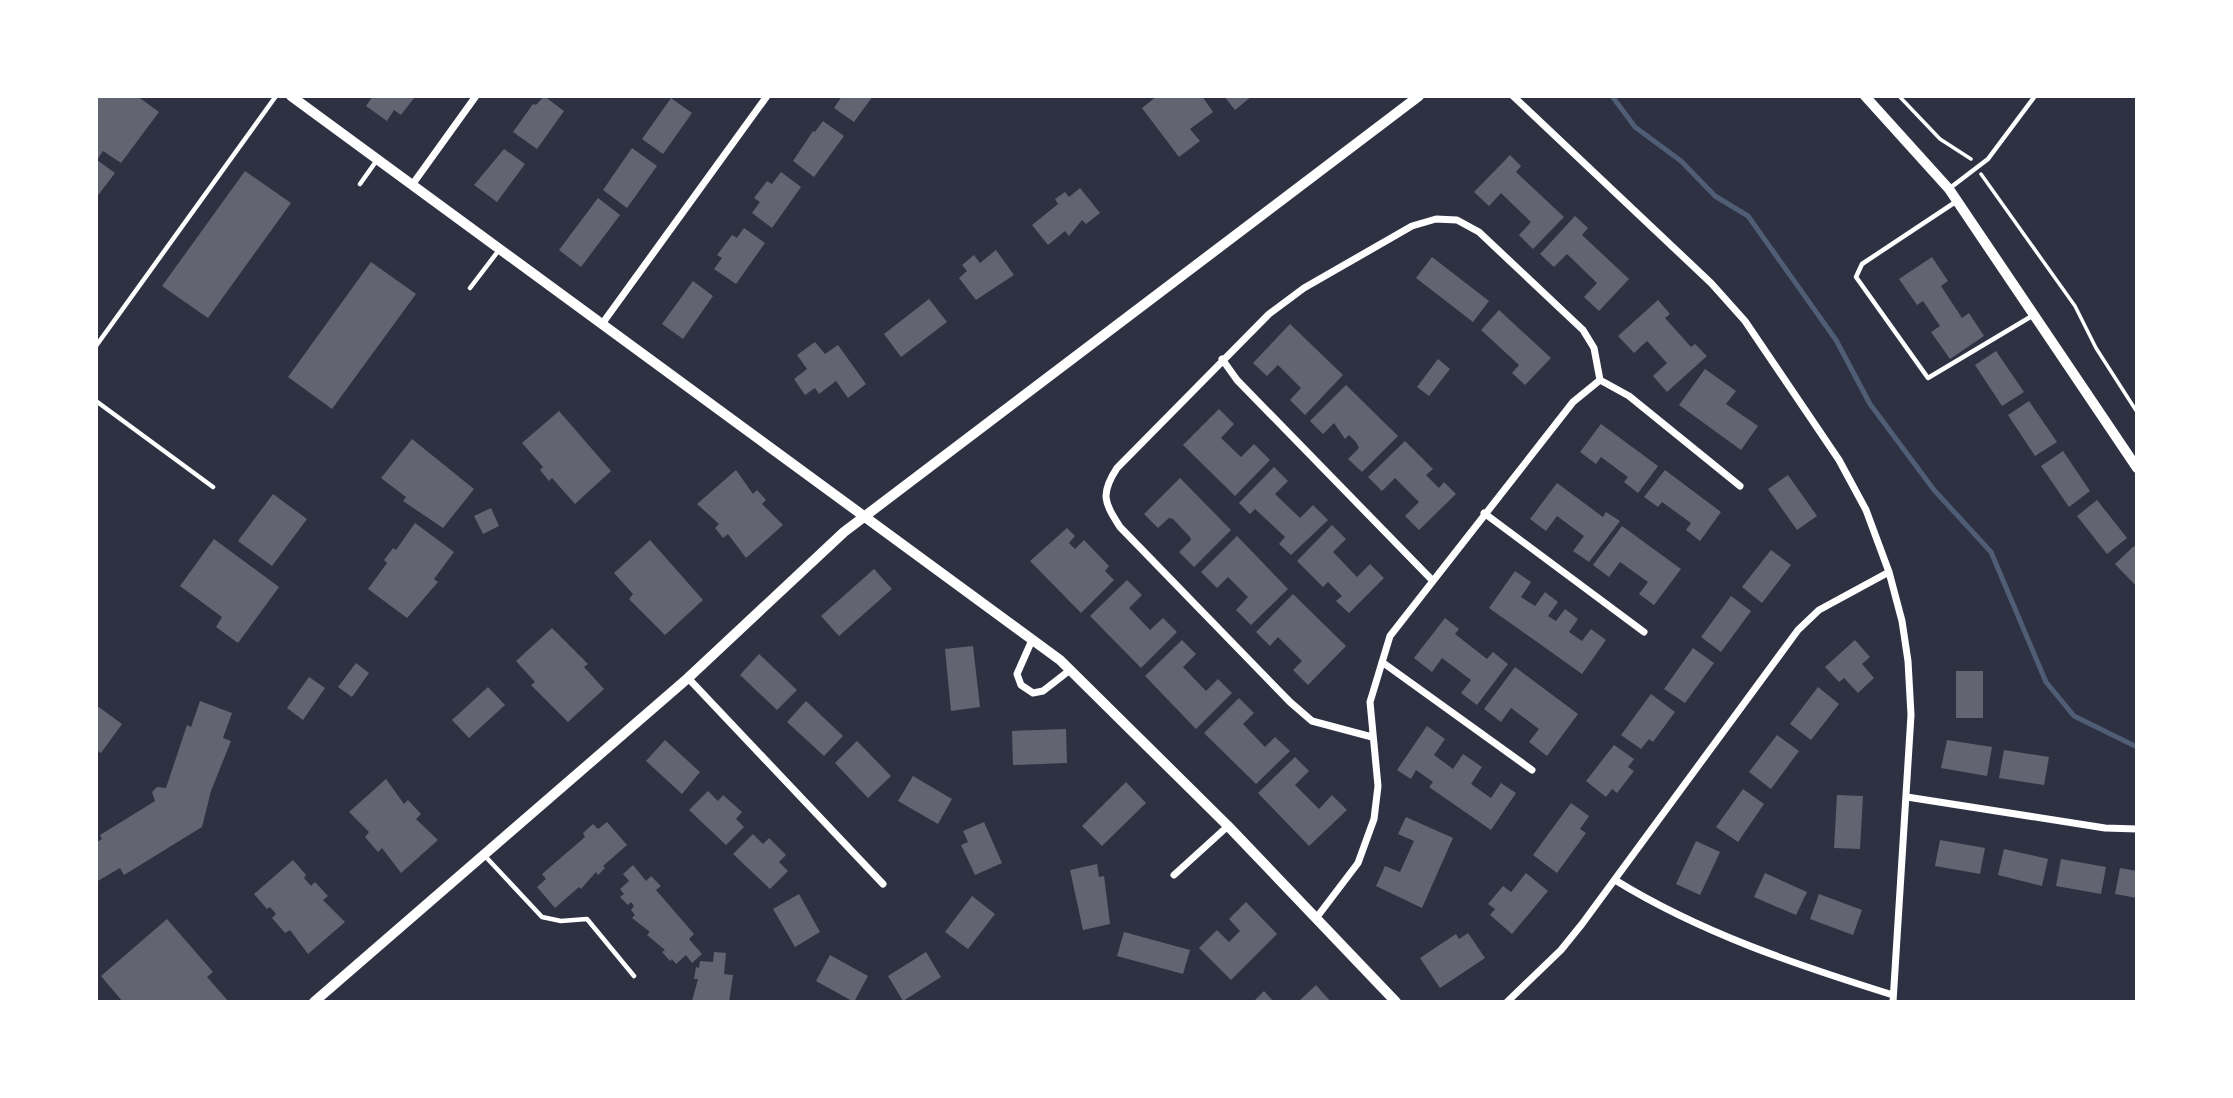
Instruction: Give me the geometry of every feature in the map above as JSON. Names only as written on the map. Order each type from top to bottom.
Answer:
[{"type":"street","points":[[291,96],[1070,670],[1228,826],[1396,1002]]},
{"type":"street","points":[[412,185],[477,96]]},
{"type":"street","points":[[601,324],[767,96]]},
{"type":"street","points":[[314,1002],[688,678],[863,517],[1419,96]]},
{"type":"street","points":[[1513,96],[1711,283],[1745,321],[1839,460],[1866,510],[1889,572],[1902,621],[1908,661],[1911,715],[1893,998],[1691,922],[1615,880]]},
{"type":"street","points":[[1866,96],[1958,200],[2137,468]]},
{"type":"street","points":[[1372,737],[1312,721],[1120,527],[1105,504],[1107,484],[1117,468],[1269,314],[1304,288],[1412,226],[1436,219],[1457,220],[1479,232],[1583,330],[1594,348],[1600,380]]},
{"type":"street","points":[[1222,359],[1237,380],[1432,580]]},
{"type":"street","points":[[1600,380],[1629,396],[1740,486]]},
{"type":"street","points":[[1317,917],[1357,863],[1370,835],[1378,786],[1370,702],[1390,636],[1573,402],[1600,380]]},
{"type":"street","points":[[1485,513],[1644,632]]},
{"type":"street","points":[[1507,1002],[1561,950],[1798,630],[1819,610],[1889,572]]},
{"type":"street","points":[[1032,640],[1017,674],[1021,685],[1033,693],[1043,691],[1070,670]]},
{"type":"street","points":[[1382,662],[1532,771]]},
{"type":"street","points":[[688,678],[883,884]]},
{"type":"street","points":[[1907,797],[2105,828],[2137,829]]},
{"type":"street","points":[[1174,875],[1228,826]]},
{"type":"lane","points":[[96,346],[276,96]]},
{"type":"lane","points":[[1949,189],[1977,169],[2035,96]]},
{"type":"lane","points":[[360,184],[377,159]]},
{"type":"lane","points":[[1958,200],[1862,264],[1856,277],[1928,379],[2034,315]]},
{"type":"lane","points":[[470,288],[500,249]]},
{"type":"lane","points":[[96,401],[213,487]]},
{"type":"lane","points":[[484,855],[542,917],[561,921],[587,919],[634,976]]},
{"type":"path","points":[[1899,96],[1940,139],[1971,159],[2075,306],[2096,348],[2137,412]]},
{"type":"building","points":[[96,96],[137,96],[159,112],[121,163],[103,151],[97,160],[115,173],[96,198]]},
{"type":"building","points":[[373,96],[414,98],[401,115],[394,110],[387,121],[366,106]]},
{"type":"building","points":[[544,96],[564,111],[537,149],[513,132],[533,104],[536,105]]},
{"type":"building","points":[[842,96],[873,96],[854,122],[834,108]]},
{"type":"building","points":[[1157,96],[1202,96],[1213,112],[1190,129],[1200,141],[1179,157],[1142,108]]},
{"type":"building","points":[[1224,96],[1252,96],[1235,110]]},
{"type":"building","points":[[671,98],[692,113],[663,154],[642,139]]},
{"type":"building","points":[[823,121],[844,136],[814,177],[793,161]]},
{"type":"building","points":[[632,148],[657,166],[627,208],[603,190]]},
{"type":"building","points":[[504,149],[525,164],[497,202],[474,185]]},
{"type":"building","points":[[1510,155],[1521,166],[1516,172],[1564,217],[1533,249],[1519,235],[1531,222],[1501,193],[1489,206],[1474,192]]},
{"type":"building","points":[[245,171],[291,203],[208,318],[162,286]]},
{"type":"building","points":[[781,172],[801,187],[772,228],[752,213],[760,202],[754,198],[767,181],[772,184]]},
{"type":"building","points":[[1080,188],[1100,213],[1086,224],[1082,220],[1069,236],[1065,231],[1048,245],[1032,225],[1058,204],[1055,199],[1065,192],[1069,197]]},
{"type":"building","points":[[598,198],[620,215],[581,267],[559,250]]},
{"type":"building","points":[[1575,216],[1588,228],[1582,235],[1629,279],[1599,311],[1584,297],[1597,283],[1567,254],[1554,267],[1540,254]]},
{"type":"building","points":[[744,228],[765,243],[736,284],[714,269],[722,258],[717,255],[732,235],[737,238]]},
{"type":"building","points":[[996,250],[1014,275],[976,300],[959,278],[967,271],[962,265],[974,255],[980,263]]},
{"type":"building","points":[[1432,257],[1489,301],[1473,322],[1416,278]]},
{"type":"building","points":[[1932,257],[1948,281],[1941,286],[1962,318],[1969,313],[1984,336],[1950,359],[1931,332],[1940,326],[1923,301],[1917,305],[1899,279]]},
{"type":"building","points":[[371,262],[416,294],[332,409],[288,377]]},
{"type":"building","points":[[693,281],[713,296],[683,339],[662,324]]},
{"type":"building","points":[[929,299],[947,322],[901,357],[884,334]]},
{"type":"building","points":[[1658,300],[1670,314],[1665,318],[1691,347],[1695,344],[1707,356],[1667,392],[1653,376],[1667,363],[1647,341],[1634,353],[1618,336]]},
{"type":"building","points":[[1499,310],[1551,358],[1525,385],[1512,373],[1519,365],[1481,330]]},
{"type":"building","points":[[1290,324],[1343,375],[1305,415],[1290,400],[1301,388],[1278,365],[1267,376],[1253,363]]},
{"type":"building","points":[[815,342],[825,354],[838,345],[866,384],[848,398],[836,381],[819,394],[815,388],[805,395],[794,379],[807,369],[797,355]]},
{"type":"building","points":[[1996,351],[2024,392],[2002,406],[1975,365]]},
{"type":"building","points":[[1438,359],[1450,369],[1429,396],[1417,387]]},
{"type":"building","points":[[1705,369],[1736,391],[1726,404],[1758,426],[1741,450],[1679,405]]},
{"type":"building","points":[[1346,385],[1398,436],[1362,472],[1348,459],[1359,448],[1349,435],[1345,439],[1334,423],[1323,434],[1310,421]]},
{"type":"building","points":[[2029,401],[2057,442],[2035,456],[2008,415]]},
{"type":"building","points":[[1219,409],[1234,424],[1221,438],[1241,457],[1254,444],[1270,460],[1235,496],[1183,445]]},
{"type":"building","points":[[559,411],[611,471],[575,504],[552,478],[549,481],[540,470],[543,467],[522,443]]},
{"type":"building","points":[[1601,424],[1658,466],[1638,493],[1624,482],[1628,477],[1601,457],[1596,464],[1580,452]]},
{"type":"building","points":[[412,439],[474,489],[443,528],[403,501],[406,497],[381,478]]},
{"type":"building","points":[[1405,441],[1433,469],[1426,475],[1439,488],[1444,482],[1456,494],[1419,530],[1405,516],[1419,502],[1395,478],[1382,491],[1368,477]]},
{"type":"building","points":[[2063,451],[2090,491],[2069,507],[2041,466]]},
{"type":"building","points":[[1274,467],[1288,481],[1275,494],[1300,518],[1313,505],[1328,520],[1291,555],[1279,544],[1285,537],[1255,509],[1250,514],[1239,503]]},
{"type":"building","points":[[736,470],[753,494],[757,490],[766,500],[762,504],[783,525],[746,558],[728,534],[723,538],[715,528],[719,524],[697,504]]},
{"type":"building","points":[[1665,470],[1721,512],[1700,541],[1686,530],[1691,523],[1662,502],[1658,507],[1644,497]]},
{"type":"building","points":[[1788,475],[1817,516],[1797,530],[1768,489]]},
{"type":"building","points":[[1180,478],[1231,530],[1194,567],[1179,552],[1191,540],[1190,537],[1173,519],[1169,518],[1158,528],[1144,514]]},
{"type":"building","points":[[1557,483],[1603,517],[1606,512],[1620,521],[1589,562],[1573,551],[1584,536],[1557,516],[1546,531],[1530,519]]},
{"type":"building","points":[[273,494],[307,519],[272,566],[238,541]]},
{"type":"building","points":[[2097,500],[2127,538],[2107,554],[2077,516]]},
{"type":"building","points":[[491,508],[499,526],[483,534],[474,516]]},
{"type":"building","points":[[415,523],[454,552],[434,579],[438,582],[407,618],[368,589],[387,563],[384,560],[393,548],[396,550]]},
{"type":"building","points":[[1332,525],[1346,539],[1333,552],[1357,577],[1370,564],[1384,578],[1349,613],[1336,601],[1342,596],[1328,582],[1323,587],[1297,561]]},
{"type":"building","points":[[1622,526],[1681,569],[1654,605],[1639,594],[1648,582],[1620,562],[1609,577],[1593,565]]},
{"type":"building","points":[[1067,528],[1075,536],[1069,543],[1075,549],[1084,540],[1109,566],[1105,571],[1114,580],[1081,613],[1030,561]]},
{"type":"building","points":[[1237,536],[1288,589],[1251,625],[1236,610],[1248,597],[1228,577],[1217,588],[1201,572]]},
{"type":"building","points":[[214,539],[279,587],[238,643],[216,627],[222,617],[180,586]]},
{"type":"building","points":[[650,540],[703,600],[665,635],[629,599],[633,594],[614,573]]},
{"type":"building","points":[[2134,546],[2137,548],[2137,587],[2115,564]]},
{"type":"building","points":[[1771,550],[1791,565],[1762,603],[1742,587]]},
{"type":"building","points":[[874,569],[892,589],[839,636],[821,616]]},
{"type":"building","points":[[1515,571],[1531,582],[1521,597],[1535,606],[1545,592],[1558,602],[1548,616],[1556,621],[1565,609],[1578,619],[1569,632],[1582,641],[1591,629],[1606,640],[1582,674],[1489,608]]},
{"type":"building","points":[[1127,580],[1142,595],[1129,608],[1150,630],[1163,618],[1177,632],[1141,668],[1090,616]]},
{"type":"building","points":[[1293,594],[1346,646],[1308,685],[1293,670],[1302,661],[1278,637],[1270,646],[1256,632]]},
{"type":"building","points":[[1731,596],[1751,611],[1721,652],[1701,637]]},
{"type":"building","points":[[1445,618],[1459,629],[1455,634],[1487,659],[1493,652],[1508,664],[1477,705],[1461,693],[1471,680],[1442,658],[1432,672],[1414,658]]},
{"type":"building","points":[[552,628],[588,664],[584,667],[604,689],[568,722],[531,685],[535,682],[516,661]]},
{"type":"building","points":[[1182,640],[1196,654],[1183,667],[1206,691],[1218,679],[1232,693],[1196,729],[1145,676]]},
{"type":"building","points":[[1855,640],[1870,657],[1862,664],[1874,678],[1858,693],[1844,678],[1839,682],[1825,667]]},
{"type":"building","points":[[973,646],[980,707],[951,711],[945,649]]},
{"type":"building","points":[[1693,648],[1714,663],[1685,703],[1664,689]]},
{"type":"building","points":[[759,654],[797,690],[777,710],[740,675]]},
{"type":"building","points":[[356,663],[369,673],[352,697],[338,687]]},
{"type":"building","points":[[1515,667],[1578,714],[1547,756],[1529,742],[1539,729],[1511,708],[1501,722],[1484,709]]},
{"type":"building","points":[[1956,671],[1983,671],[1983,718],[1956,718]]},
{"type":"building","points":[[309,677],[325,688],[303,720],[287,708]]},
{"type":"building","points":[[488,687],[505,705],[469,738],[452,720]]},
{"type":"building","points":[[1818,687],[1839,704],[1811,740],[1790,724]]},
{"type":"building","points":[[1651,694],[1675,712],[1653,742],[1649,739],[1641,749],[1621,735]]},
{"type":"building","points":[[1239,698],[1254,713],[1243,724],[1265,747],[1275,737],[1290,751],[1256,784],[1204,733]]},
{"type":"building","points":[[200,701],[232,713],[223,738],[231,741],[211,791],[202,827],[124,875],[120,868],[96,882],[96,843],[102,839],[100,835],[155,801],[152,792],[157,787],[166,788],[187,725],[191,727]]},
{"type":"building","points":[[806,701],[843,736],[824,756],[787,722]]},
{"type":"building","points":[[96,705],[122,724],[101,753],[96,750]]},
{"type":"building","points":[[1427,726],[1445,739],[1434,755],[1453,769],[1463,754],[1482,767],[1471,784],[1491,798],[1501,783],[1516,793],[1491,830],[1429,787],[1433,782],[1416,770],[1411,779],[1397,770]]},
{"type":"building","points":[[1066,729],[1067,763],[1013,765],[1012,731]]},
{"type":"building","points":[[1777,735],[1799,751],[1771,789],[1749,772]]},
{"type":"building","points":[[665,740],[700,772],[682,794],[646,761]]},
{"type":"building","points":[[1947,740],[1992,747],[1987,776],[1941,768]]},
{"type":"building","points":[[857,741],[891,776],[868,798],[835,763]]},
{"type":"building","points":[[1614,745],[1634,759],[1628,767],[1634,771],[1617,793],[1612,789],[1606,797],[1586,781]]},
{"type":"building","points":[[2004,750],[2049,757],[2044,785],[1999,778]]},
{"type":"building","points":[[1295,757],[1309,771],[1295,785],[1319,809],[1332,795],[1347,810],[1309,846],[1258,793]]},
{"type":"building","points":[[913,776],[952,799],[938,824],[898,801]]},
{"type":"building","points":[[386,779],[404,804],[408,800],[421,814],[416,819],[438,840],[401,873],[382,848],[378,852],[365,837],[369,832],[349,812]]},
{"type":"building","points":[[1126,782],[1146,803],[1102,846],[1082,826]]},
{"type":"building","points":[[1743,789],[1764,804],[1738,842],[1716,827]]},
{"type":"building","points":[[708,791],[718,801],[723,795],[742,812],[736,819],[744,827],[726,845],[689,810]]},
{"type":"building","points":[[1837,795],[1863,796],[1860,849],[1834,848]]},
{"type":"building","points":[[1571,803],[1589,816],[1580,829],[1586,833],[1557,873],[1533,855]]},
{"type":"building","points":[[1406,817],[1453,838],[1422,908],[1376,886],[1385,866],[1400,872],[1414,841],[1398,834]]},
{"type":"building","points":[[607,822],[627,845],[603,866],[605,868],[598,875],[596,872],[581,889],[579,887],[555,908],[537,887],[546,879],[542,874],[585,837],[583,833],[593,824],[598,829]]},
{"type":"building","points":[[984,822],[1002,863],[975,875],[961,845],[968,842],[963,831]]},
{"type":"building","points":[[753,834],[763,844],[769,838],[786,855],[779,862],[788,871],[770,889],[733,854]]},
{"type":"building","points":[[1940,840],[1985,848],[1980,874],[1935,866]]},
{"type":"building","points":[[1696,841],[1720,852],[1700,895],[1676,884]]},
{"type":"building","points":[[2004,849],[2048,859],[2042,886],[1998,875]]},
{"type":"building","points":[[2061,859],[2106,867],[2101,894],[2056,886]]},
{"type":"building","points":[[293,860],[306,875],[304,878],[311,886],[315,882],[328,896],[323,900],[345,922],[308,954],[290,930],[285,933],[272,918],[276,914],[270,907],[267,909],[254,894]]},
{"type":"building","points":[[1097,864],[1099,877],[1104,876],[1110,924],[1083,930],[1070,870]]},
{"type":"building","points":[[633,865],[646,881],[651,876],[661,886],[656,890],[694,934],[689,939],[702,954],[692,963],[686,955],[676,964],[672,959],[670,961],[662,952],[665,950],[647,935],[650,932],[632,918],[635,915],[631,910],[634,906],[631,902],[628,905],[620,897],[624,894],[620,889],[629,881],[623,874]]},
{"type":"building","points":[[2120,868],[2137,871],[2137,898],[2115,894]]},
{"type":"building","points":[[1526,873],[1548,891],[1512,934],[1490,915],[1495,909],[1488,904],[1503,886],[1511,892]]},
{"type":"building","points":[[1765,873],[1807,892],[1796,915],[1754,897]]},
{"type":"building","points":[[799,894],[820,932],[795,947],[773,909]]},
{"type":"building","points":[[1819,894],[1862,910],[1853,935],[1810,919]]},
{"type":"building","points":[[972,896],[995,914],[968,949],[945,932]]},
{"type":"building","points":[[1246,902],[1277,934],[1231,980],[1199,948],[1217,930],[1229,942],[1240,931],[1229,919]]},
{"type":"building","points":[[167,919],[213,972],[207,977],[229,1002],[123,1002],[101,976]]},
{"type":"building","points":[[1124,932],[1190,950],[1183,974],[1117,956]]},
{"type":"building","points":[[1468,933],[1485,958],[1440,988],[1420,958],[1456,934],[1459,939]]},
{"type":"building","points":[[714,952],[726,953],[724,974],[733,975],[729,1002],[692,1001],[698,979],[694,979],[696,967],[699,968],[700,961],[713,962]]},
{"type":"building","points":[[926,952],[941,977],[903,1001],[888,976]]},
{"type":"building","points":[[830,955],[868,976],[854,1002],[816,981]]},
{"type":"building","points":[[1316,985],[1331,1002],[1298,1002]]},
{"type":"building","points":[[1264,991],[1274,1002],[1253,1002]]},
{"type":"waterway","points":[[1612,96],[1635,127],[1681,161],[1715,196],[1748,216],[1836,340],[1870,404],[1934,490],[1991,552],[2046,682],[2074,716],[2137,747]]}]
